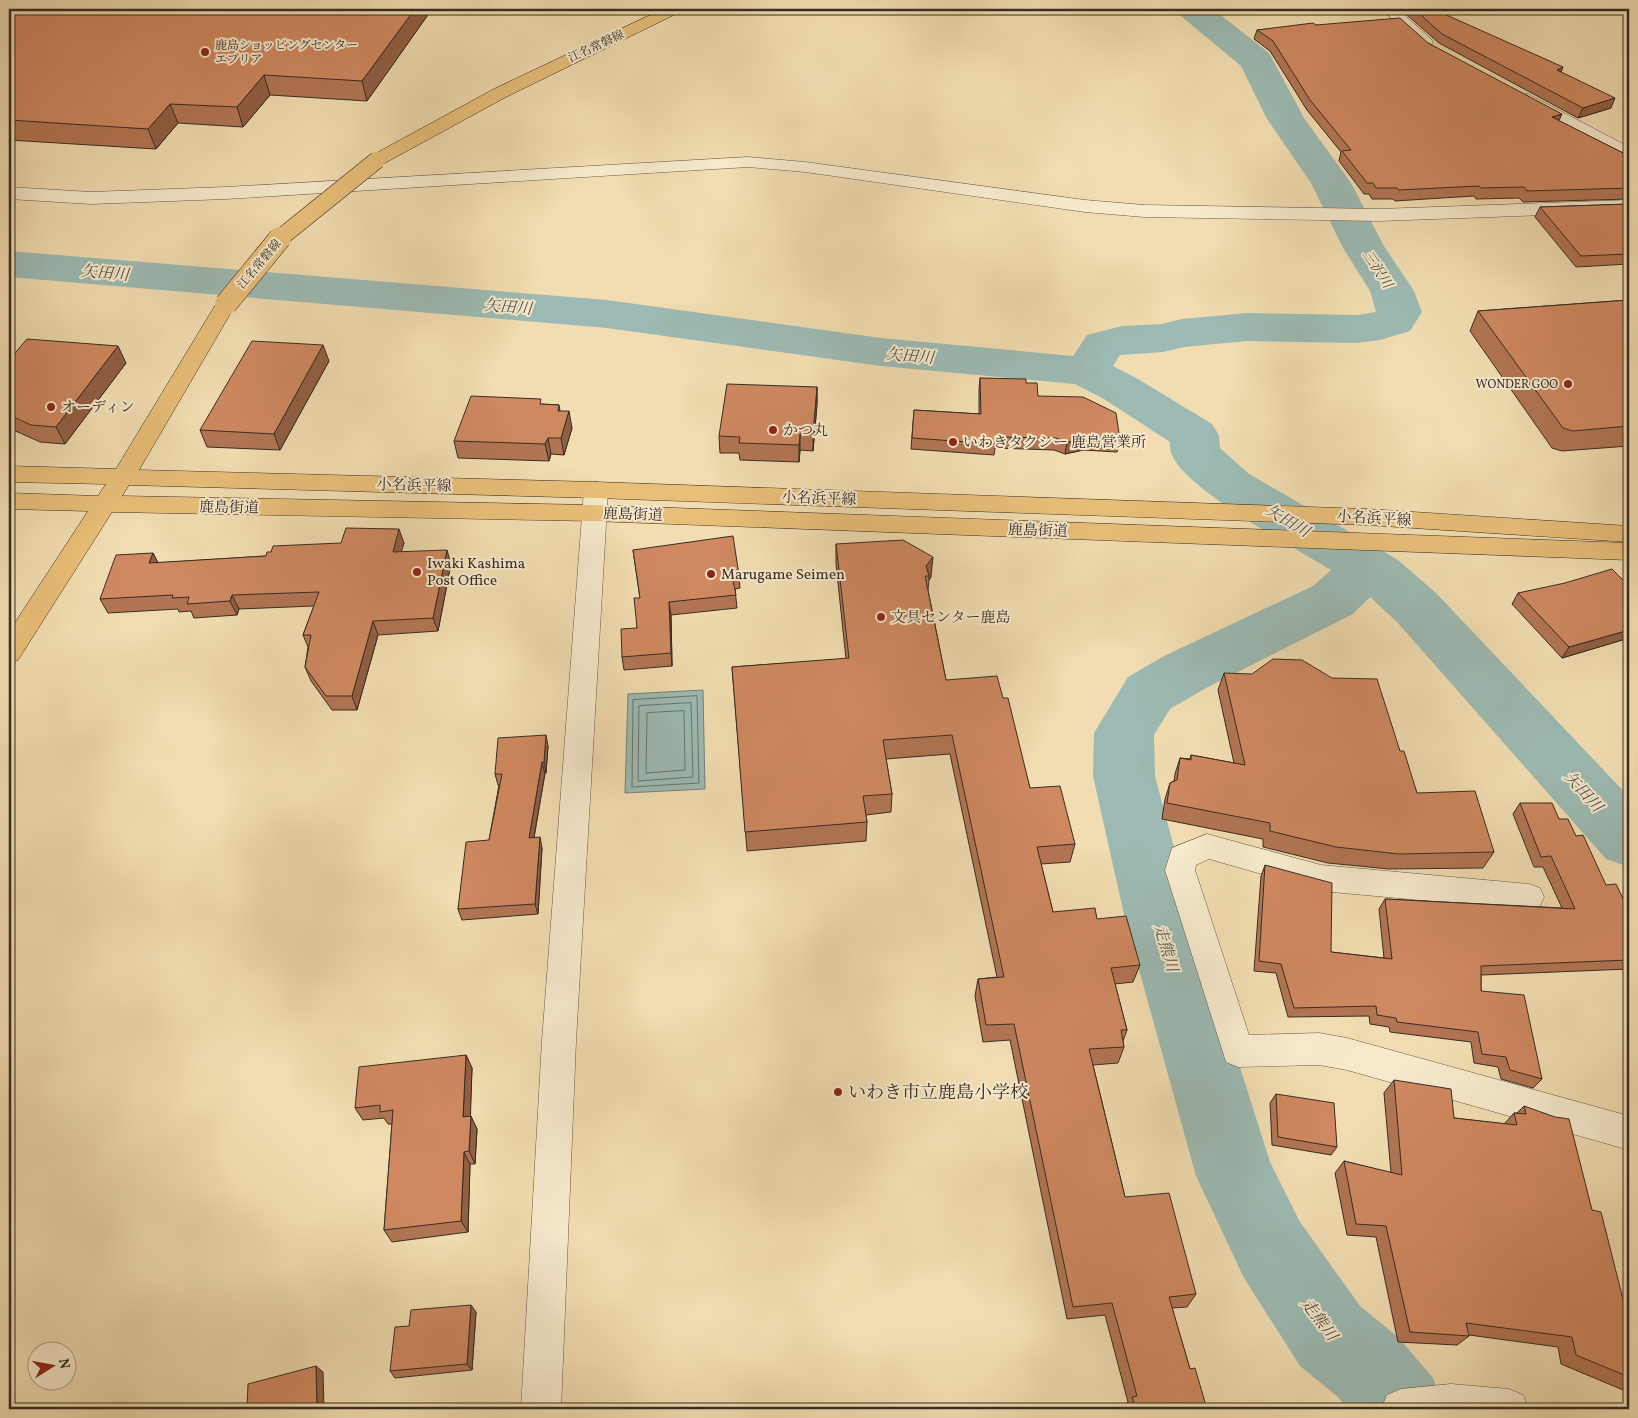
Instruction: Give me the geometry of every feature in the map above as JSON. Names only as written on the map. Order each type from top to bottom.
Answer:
[{"type":"main road","name":"江名常磐線","points":[[9,653],[122,478],[226,304],[279,239],[377,160],[500,93],[675,9]]},
{"type":"main road","name":"小名浜平線","points":[[9,474],[594,501],[1257,513],[1368,517],[1629,534]]},
{"type":"main road","name":"鹿島街道","points":[[9,501],[105,504],[594,501],[1258,538]]},
{"type":"main road","name":"小名浜平線","points":[[1258,538],[1629,552]]},
{"type":"street","points":[[1390,9],[1409,29],[1440,52]]},
{"type":"street","points":[[1517,93],[1629,154]]},
{"type":"street","points":[[9,194],[91,198],[226,194],[748,162],[805,167],[1085,206],[1144,211],[1379,215],[1629,206]]},
{"type":"street","points":[[541,1409],[559,1041],[594,501]]},
{"type":"street","points":[[1529,897],[1321,878],[1207,846],[1183,857],[1180,870],[1238,1051],[1319,1049],[1347,1054],[1629,1133]]},
{"type":"street","points":[[1410,1408],[1451,1404],[1509,1409]]},
{"type":"water","points":[[703,690],[705,789],[625,793],[628,694]]},
{"type":"building","name":"鹿島ショッピングセンター エブリア","points":[[9,9],[415,9],[362,81],[264,75],[237,107],[170,104],[148,129],[9,120]]},
{"type":"building","points":[[1414,9],[1433,9],[1563,67],[1557,70],[1615,98],[1583,108],[1442,34]]},
{"type":"building","points":[[1400,18],[1428,43],[1562,114],[1552,117],[1629,156],[1629,188],[1527,191],[1524,187],[1481,188],[1479,186],[1399,190],[1397,188],[1376,188],[1373,183],[1367,183],[1342,151],[1351,150],[1310,100],[1273,41],[1257,30],[1313,23],[1316,25]]},
{"type":"building","points":[[1629,204],[1629,254],[1581,256],[1540,207]]},
{"type":"building","name":"WONDER GOO","points":[[1629,300],[1629,426],[1573,431],[1563,428],[1478,311]]},
{"type":"building","points":[[27,339],[118,346],[56,427],[31,425],[9,415],[9,360]]},
{"type":"building","points":[[252,341],[323,345],[274,434],[200,430]]},
{"type":"building","points":[[980,378],[1026,379],[1026,383],[1037,383],[1038,396],[1083,397],[1116,413],[1120,440],[1085,439],[1067,442],[1056,438],[996,437],[996,444],[912,438],[914,410],[981,414]]},
{"type":"building","points":[[727,384],[817,387],[813,434],[800,434],[799,445],[739,443],[740,437],[719,436]]},
{"type":"building","points":[[471,396],[541,399],[540,404],[559,405],[558,411],[569,411],[561,438],[548,438],[545,444],[454,441]]},
{"type":"building","points":[[346,528],[399,529],[393,552],[447,550],[433,618],[373,621],[352,696],[326,696],[305,667],[311,635],[303,635],[319,592],[232,595],[230,601],[187,604],[189,597],[172,598],[173,595],[100,599],[116,555],[153,553],[149,563],[266,556],[267,552],[271,552],[273,546],[341,543]]},
{"type":"building","points":[[733,536],[739,575],[732,576],[736,595],[669,602],[671,653],[622,657],[621,629],[637,628],[634,598],[640,598],[633,550]]},
{"type":"building","points":[[903,540],[933,557],[926,566],[929,576],[925,576],[946,680],[997,676],[1003,698],[1008,698],[1030,788],[1060,786],[1075,844],[1037,847],[1053,912],[1095,908],[1097,919],[1126,916],[1140,965],[1111,968],[1127,1030],[1121,1030],[1124,1047],[1089,1049],[1125,1197],[1169,1193],[1196,1294],[1169,1297],[1190,1369],[1195,1368],[1207,1409],[1136,1409],[1132,1397],[1137,1396],[1112,1303],[1073,1307],[1014,1024],[986,1025],[978,979],[1004,977],[952,735],[883,740],[892,794],[863,796],[867,822],[745,832],[732,667],[849,658],[836,544]]},
{"type":"building","points":[[1612,569],[1629,586],[1629,630],[1569,647],[1518,593],[1565,583]]},
{"type":"building","points":[[1273,659],[1302,660],[1332,678],[1377,679],[1400,751],[1404,751],[1417,793],[1475,791],[1494,852],[1399,854],[1336,847],[1270,831],[1270,823],[1167,803],[1170,783],[1177,780],[1180,758],[1191,760],[1191,755],[1245,765],[1224,673],[1252,674]]},
{"type":"building","points":[[546,735],[544,762],[542,762],[529,838],[540,837],[535,904],[458,909],[466,842],[489,840],[502,774],[495,774],[498,738]]},
{"type":"building","points":[[1520,803],[1552,803],[1559,819],[1568,819],[1576,836],[1583,835],[1606,885],[1616,884],[1629,911],[1629,960],[1481,966],[1481,991],[1524,995],[1542,1079],[1510,1070],[1506,1057],[1482,1054],[1478,1032],[1397,1022],[1396,1018],[1377,1015],[1376,1006],[1294,1008],[1281,964],[1259,961],[1265,865],[1332,883],[1331,952],[1392,959],[1385,899],[1575,909],[1551,856],[1541,857]]},
{"type":"building","points":[[466,1055],[463,1117],[471,1116],[469,1151],[464,1152],[461,1221],[384,1230],[393,1110],[380,1112],[380,1105],[355,1108],[359,1067]]},
{"type":"building","points":[[1394,1080],[1451,1089],[1454,1118],[1517,1125],[1514,1113],[1526,1114],[1524,1106],[1555,1117],[1569,1119],[1592,1210],[1601,1212],[1629,1323],[1629,1377],[1576,1355],[1572,1337],[1466,1323],[1469,1336],[1410,1332],[1386,1226],[1356,1224],[1344,1161],[1402,1175]]},
{"type":"building","points":[[1276,1094],[1334,1103],[1337,1147],[1278,1137]]},
{"type":"building","points":[[471,1305],[467,1364],[390,1371],[395,1327],[409,1326],[411,1310]]},
{"type":"building","points":[[316,1366],[317,1409],[247,1409],[248,1384]]},
{"type":"waterway","name":"三沢川","points":[[1086,371],[1103,345],[1122,340],[1163,338],[1182,333],[1247,327],[1357,329],[1380,326],[1394,321],[1399,312],[1392,291],[1363,246],[1331,183],[1286,119],[1256,61],[1193,9]]},
{"type":"waterway","name":"矢田川","points":[[9,264],[607,314],[881,352],[1086,371]]},
{"type":"waterway","name":"矢田川","points":[[1086,371],[1121,389],[1194,435],[1196,453],[1231,486],[1379,574]]},
{"type":"waterway","name":"矢田川","points":[[1379,574],[1417,608],[1629,840]]},
{"type":"waterway","name":"走熊川","points":[[1379,574],[1347,585],[1333,600],[1185,672],[1149,693],[1124,733],[1124,776],[1159,919],[1235,1176],[1272,1250],[1330,1336],[1368,1367],[1402,1409]]},
{"type":"place","name":"鹿島ショッピングセンター エブリア","points":[[205,52]]},
{"type":"place","name":"WONDER GOO","points":[[1568,384]]},
{"type":"place","name":"オーディン","points":[[51,407]]},
{"type":"place","name":"かつ丸","points":[[773,430]]},
{"type":"place","name":"いわきタクシー 鹿島営業所","points":[[953,442]]},
{"type":"place","name":"Iwaki Kashima Post Office","points":[[417,572]]},
{"type":"place","name":"Marugame Seimen","points":[[711,574]]},
{"type":"place","name":"文具センター鹿島","points":[[881,617]]},
{"type":"place","name":"いわき市立鹿島小学校","points":[[838,1092]]}]
